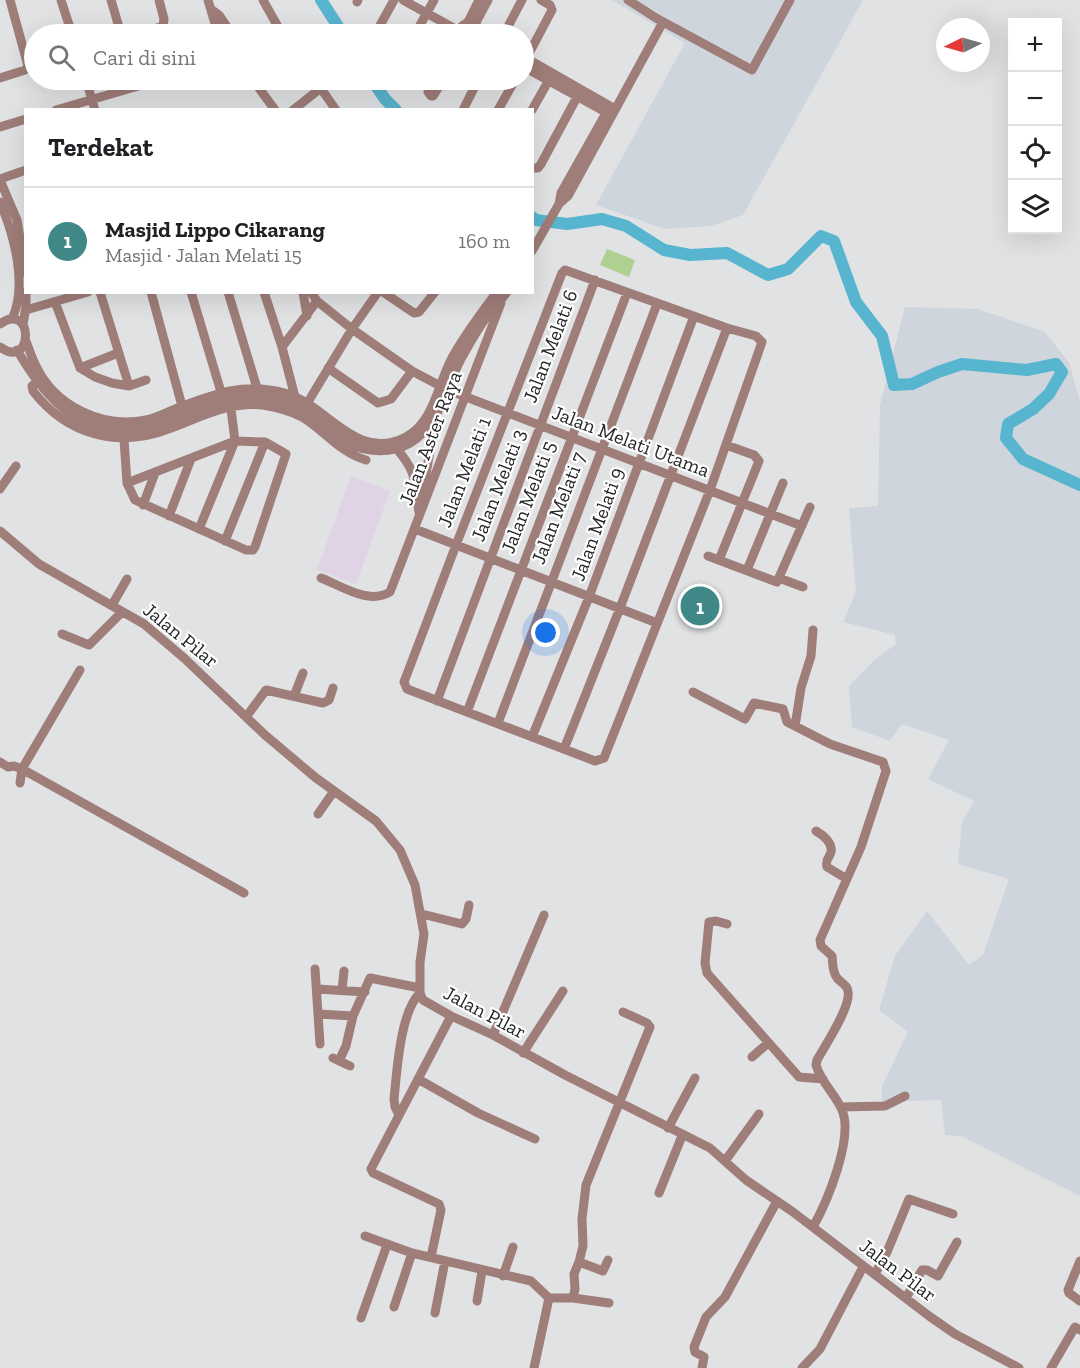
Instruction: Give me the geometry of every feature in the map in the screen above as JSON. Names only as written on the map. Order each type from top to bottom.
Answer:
[{"type":"street","points":[[10,0],[24,51]]},
{"type":"street","points":[[61,0],[69,24]]},
{"type":"street","points":[[111,0],[118,24]]},
{"type":"street","points":[[159,0],[163,24]]},
{"type":"street","points":[[263,0],[276,24]]},
{"type":"street","points":[[381,24],[394,0]]},
{"type":"street","points":[[403,0],[430,7]]},
{"type":"street","points":[[415,0],[459,24]]},
{"type":"street","points":[[466,24],[479,0]]},
{"type":"street","points":[[467,24],[488,0]]},
{"type":"street","points":[[509,24],[522,0]]},
{"type":"street","points":[[534,43],[552,10],[550,5],[541,0]]},
{"type":"street","points":[[628,0],[663,22],[752,70],[790,0]]},
{"type":"street","points":[[210,5],[215,24]]},
{"type":"street","points":[[210,5],[225,24]]},
{"type":"street","points":[[421,24],[430,7]]},
{"type":"street","points":[[534,248],[557,208],[568,196],[579,169],[663,22]]},
{"type":"street","points":[[534,67],[611,111]]},
{"type":"street","points":[[534,69],[549,80],[583,96]]},
{"type":"street","points":[[0,78],[24,70]]},
{"type":"street","points":[[533,108],[549,80]]},
{"type":"street","points":[[89,90],[94,108]]},
{"type":"street","points":[[62,108],[122,90]]},
{"type":"street","points":[[260,90],[274,108]]},
{"type":"street","points":[[296,108],[318,90]]},
{"type":"street","points":[[322,90],[335,108]]},
{"type":"street","points":[[429,90],[428,92],[433,96],[437,90]]},
{"type":"street","points":[[464,108],[473,90]]},
{"type":"street","points":[[499,108],[509,90]]},
{"type":"street","points":[[534,168],[538,168],[541,164],[583,96]]},
{"type":"street","points":[[0,128],[24,120]]},
{"type":"street","points":[[12,319],[23,265],[21,219],[0,179],[24,171]]},
{"type":"street","points":[[0,202],[23,265]]},
{"type":"street","name":"Jalan Melati 1","points":[[437,701],[407,689],[404,682],[562,273],[565,270],[595,280]]},
{"type":"street","points":[[437,701],[595,761],[604,758],[710,490],[762,342],[756,336],[657,304],[595,280]]},
{"type":"street","name":"Jalan Melati 6","points":[[539,425],[595,280]]},
{"type":"street","name":"Jalan Melati 5","points":[[466,712],[627,293]]},
{"type":"street","points":[[27,294],[23,325],[26,341],[41,375],[65,402],[124,431]]},
{"type":"street","points":[[26,310],[81,294]]},
{"type":"street","points":[[101,294],[129,386]]},
{"type":"street","points":[[152,294],[182,406]]},
{"type":"street","points":[[192,294],[227,399],[235,441],[199,529]]},
{"type":"street","points":[[229,294],[257,388]]},
{"type":"street","points":[[265,294],[295,397],[304,409],[316,416],[364,456],[408,444],[419,436],[436,416]]},
{"type":"street","points":[[303,294],[308,316]]},
{"type":"street","name":"Jalan Melati Utama","points":[[312,294],[317,301],[352,329],[412,371],[444,388],[802,526]]},
{"type":"street","points":[[304,409],[352,329],[377,294]]},
{"type":"street","points":[[386,294],[414,313],[419,312],[433,294]]},
{"type":"street","name":"Jalan Aster Raya","points":[[444,388],[502,294]]},
{"type":"street","name":"Jalan Aster Raya","points":[[321,578],[370,598],[390,592],[466,397],[502,294]]},
{"type":"street","points":[[282,347],[308,316],[317,301]]},
{"type":"street","points":[[55,302],[80,368],[103,381],[129,386],[146,380]]},
{"type":"street","name":"Jalan Melati 7","points":[[498,723],[657,304]]},
{"type":"street","name":"Jalan Melati 9","points":[[532,736],[589,597],[694,316]]},
{"type":"street","points":[[0,324],[12,319]]},
{"type":"street","points":[[12,319],[23,325]]},
{"type":"street","points":[[564,749],[727,328]]},
{"type":"street","points":[[0,347],[9,351],[17,350],[26,341]]},
{"type":"street","points":[[17,350],[37,382],[54,401],[73,416],[92,424],[148,436],[227,399],[240,388],[257,388],[295,397]]},
{"type":"street","points":[[80,368],[118,353]]},
{"type":"street","points":[[328,368],[378,403],[391,399],[412,371]]},
{"type":"street","points":[[124,431],[182,406],[227,399],[304,409],[361,441],[385,443],[407,436],[418,427],[444,388]]},
{"type":"street","points":[[419,515],[436,416],[444,388]]},
{"type":"street","name":"Jalan Melati 3","points":[[437,701],[539,425]]},
{"type":"street","points":[[124,431],[128,483],[135,500],[246,550],[253,550],[286,458],[284,452],[265,442],[235,441],[128,483]]},
{"type":"street","points":[[225,541],[265,442]]},
{"type":"street","points":[[719,560],[759,461],[754,455],[726,445]]},
{"type":"street","points":[[396,448],[415,478],[419,515]]},
{"type":"street","points":[[169,516],[191,459]]},
{"type":"street","points":[[0,489],[16,466]]},
{"type":"street","points":[[143,505],[155,473]]},
{"type":"street","points":[[747,570],[783,483]]},
{"type":"street","points":[[778,580],[810,507]]},
{"type":"street","points":[[415,529],[657,622]]},
{"type":"street","name":"Jalan Pilar","points":[[0,531],[39,564],[144,624],[265,735],[334,791],[376,821],[400,850],[415,885],[424,934],[420,962],[420,990],[423,1000],[682,1136],[710,1148],[746,1180],[813,1227],[863,1267],[955,1334],[1019,1368]]},
{"type":"street","points":[[708,556],[803,587]]},
{"type":"street","points":[[112,605],[127,579]]},
{"type":"street","points":[[62,634],[89,645],[122,612]]},
{"type":"street","points":[[795,726],[801,687],[810,656],[813,630]]},
{"type":"street","points":[[20,783],[22,769],[80,670]]},
{"type":"street","points":[[294,696],[303,673]]},
{"type":"street","points":[[246,717],[266,690],[323,703],[329,700],[333,688]]},
{"type":"street","points":[[693,692],[745,719],[754,703],[783,709],[786,721],[795,726],[830,744],[881,761],[886,766],[861,847],[820,940],[821,946],[832,956],[833,971],[837,979],[848,988],[849,993],[840,1020],[817,1060],[817,1069],[841,1107],[845,1124],[837,1171],[813,1227]]},
{"type":"street","points":[[4,765],[22,769],[244,893]]},
{"type":"street","points":[[318,814],[334,791]]},
{"type":"street","points":[[816,831],[826,838],[831,848],[826,859],[827,867],[847,879]]},
{"type":"street","points":[[422,914],[462,924],[469,905]]},
{"type":"street","points":[[493,1035],[544,915]]},
{"type":"street","points":[[727,924],[709,922],[705,968],[799,1077],[823,1079]]},
{"type":"street","points":[[315,969],[320,1044]]},
{"type":"street","points":[[342,990],[344,971]]},
{"type":"street","points":[[350,1066],[336,1060],[346,1046],[348,1015],[365,992],[370,978],[420,990],[412,1000],[400,1048],[394,1099],[399,1115]]},
{"type":"street","points":[[316,989],[365,992]]},
{"type":"street","points":[[523,1053],[562,991]]},
{"type":"street","points":[[573,1298],[574,1274],[583,1246],[582,1219],[586,1185],[650,1027],[647,1023],[623,1012]]},
{"type":"street","points":[[318,1014],[348,1015]]},
{"type":"street","points":[[431,1257],[441,1210],[439,1204],[372,1171],[450,1016]]},
{"type":"street","points":[[752,1057],[768,1043]]},
{"type":"street","points":[[418,1078],[478,1113],[535,1139]]},
{"type":"street","points":[[668,1128],[695,1078]]},
{"type":"street","points":[[841,1107],[885,1106],[905,1096]]},
{"type":"street","points":[[725,1161],[759,1114]]},
{"type":"street","points":[[659,1193],[682,1136]]},
{"type":"street","points":[[875,1274],[909,1199],[953,1214]]},
{"type":"street","points":[[702,1368],[704,1357],[695,1352],[694,1347],[706,1317],[729,1291],[777,1201]]},
{"type":"street","points":[[365,1236],[412,1253],[531,1281],[549,1298],[573,1298],[609,1303]]},
{"type":"street","points":[[906,1298],[922,1270],[938,1276],[957,1242]]},
{"type":"street","points":[[361,1318],[387,1245]]},
{"type":"street","points":[[503,1276],[513,1247]]},
{"type":"street","points":[[394,1307],[412,1253]]},
{"type":"street","points":[[579,1262],[603,1271],[608,1260]]},
{"type":"street","points":[[435,1313],[445,1261]]},
{"type":"street","points":[[1080,1261],[1068,1290],[1080,1301]]},
{"type":"street","points":[[802,1368],[820,1349],[863,1267]]},
{"type":"street","points":[[477,1301],[482,1271]]},
{"type":"street","points":[[534,1368],[549,1298]]},
{"type":"street","points":[[1051,1368],[1077,1329],[1080,1317]]},
{"type":"shaded area","points":[[612,0],[863,0],[743,215],[711,226],[665,229],[596,205],[685,43]]},
{"type":"shaded area","points":[[905,307],[978,309],[1045,332],[1069,363],[1080,401],[1080,1196],[961,1136],[945,1135],[941,1100],[882,1102],[882,1086],[908,1032],[879,1010],[895,956],[927,911],[969,965],[983,955],[1009,879],[958,864],[962,822],[974,801],[928,779],[949,740],[902,724],[890,741],[852,727],[849,686],[873,661],[896,644],[895,635],[843,622],[856,592],[849,508],[878,506],[880,405]]},
{"type":"shaded area","points":[[351,476],[390,491],[356,584],[317,570]]},
{"type":"green space","points":[[607,249],[635,260],[629,277],[600,265]]},
{"type":"waterway","points":[[321,0],[337,24]]},
{"type":"waterway","points":[[379,90],[394,108]]},
{"type":"waterway","points":[[534,218],[567,224],[602,219],[626,226],[664,250],[690,255],[727,253],[768,275],[788,269],[821,236],[834,241],[856,302],[882,336],[894,385],[912,384],[962,364],[1027,370],[1056,364],[1062,372],[1049,394],[1033,409],[1008,424],[1006,438],[1023,459],[1080,485]]},
{"type":"place","name":"Masjid Lippo Cikarang","points":[[700,606]]}]
